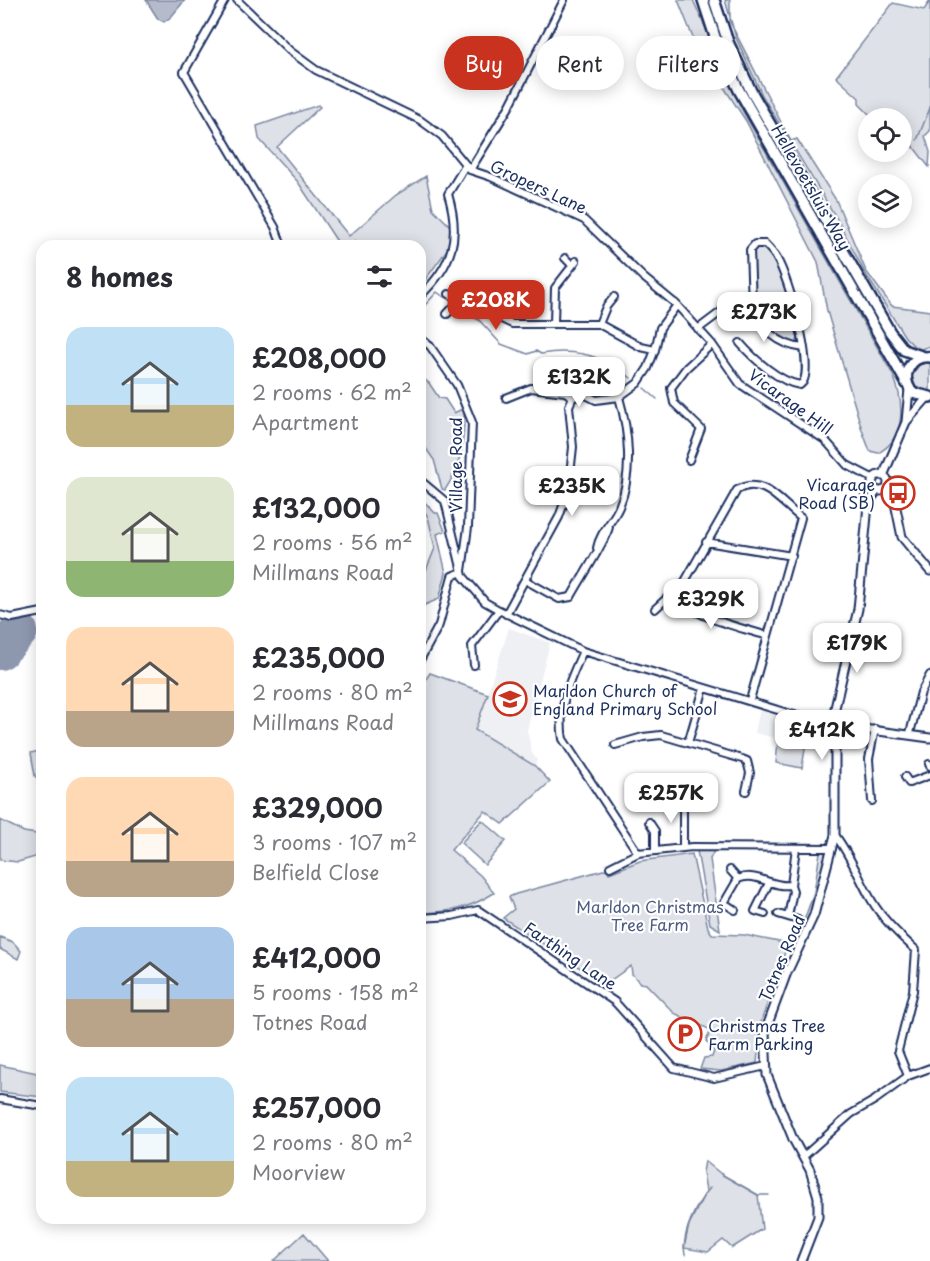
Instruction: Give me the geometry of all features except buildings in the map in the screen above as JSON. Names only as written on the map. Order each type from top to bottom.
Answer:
[{"type":"highway","name":"Hellevoetsluis Way","points":[[703,0],[716,41],[739,90],[908,386]]},
{"type":"highway","name":"Hellevoetsluis Way","points":[[714,0],[734,55],[793,168],[890,333],[904,350],[927,356]]},
{"type":"highway","points":[[927,356],[914,360],[907,368],[908,386],[918,396],[929,397]]},
{"type":"street","points":[[225,0],[184,72],[214,119],[275,227],[280,240]]},
{"type":"street","name":"Gropers Lane","points":[[237,0],[268,27],[290,51],[316,70],[420,120],[442,136],[468,168],[541,198],[584,220],[643,277],[677,305]]},
{"type":"street","points":[[426,290],[432,285],[452,250],[454,219],[448,194],[509,107],[564,0]]},
{"type":"street","points":[[740,343],[762,364],[792,384],[800,385],[806,374],[804,348],[778,260],[772,251],[760,243],[754,244],[750,250],[752,304],[760,322],[775,337],[785,345],[804,348]]},
{"type":"street","points":[[554,323],[555,288],[574,263],[565,258]]},
{"type":"street","points":[[506,398],[531,388],[565,392],[573,397],[586,395],[596,400],[620,397],[638,383],[648,368],[660,328],[677,305],[663,293]]},
{"type":"street","points":[[449,294],[512,324],[599,324],[629,342],[655,350]]},
{"type":"street","points":[[447,314],[460,300]]},
{"type":"street","points":[[599,324],[612,300],[616,307]]},
{"type":"street","points":[[700,331],[722,311],[752,304]]},
{"type":"street","name":"Vicarage Hill","points":[[677,305],[712,344],[740,384],[825,440],[848,465],[874,478]]},
{"type":"street","name":"Village Road","points":[[426,343],[457,385],[472,422],[468,527],[462,572]]},
{"type":"street","points":[[689,460],[702,429],[674,404],[671,388],[686,368],[712,344]]},
{"type":"street","points":[[906,422],[908,386]]},
{"type":"street","points":[[506,614],[559,517],[568,492],[573,447],[569,406],[573,397]]},
{"type":"street","points":[[525,580],[560,599],[570,597],[597,548],[607,539],[609,526],[619,507],[627,468],[626,430],[620,397]]},
{"type":"street","points":[[883,476],[906,422],[929,397]]},
{"type":"street","points":[[883,476],[874,478],[873,484],[877,490],[887,488]]},
{"type":"street","points":[[883,476],[888,481],[887,488],[895,503],[902,537],[930,571]]},
{"type":"street","points":[[426,485],[445,501],[462,572],[470,586],[485,602],[506,614],[583,651],[791,714],[834,725],[930,738]]},
{"type":"street","points":[[750,700],[792,556],[801,518],[764,488],[748,485],[733,494],[680,590],[680,598],[687,607],[699,613],[768,636]]},
{"type":"street","name":"Totnes Road","points":[[801,1261],[818,1217],[818,1197],[804,1156],[793,1139],[774,1096],[766,1066],[765,1032],[786,975],[814,915],[836,835],[835,708],[858,609],[868,505],[877,490]]},
{"type":"street","points":[[706,542],[792,556]]},
{"type":"street","points":[[426,649],[439,625],[452,576],[462,572]]},
{"type":"street","points":[[655,609],[667,598],[680,598]]},
{"type":"street","points":[[474,665],[472,646],[499,610]]},
{"type":"street","points":[[0,615],[12,618],[36,613]]},
{"type":"street","points":[[583,651],[566,691],[561,723],[563,739],[638,853]]},
{"type":"street","points":[[910,734],[921,692],[930,675]]},
{"type":"street","points":[[688,743],[704,688]]},
{"type":"street","points":[[872,801],[869,759],[875,729]]},
{"type":"street","points":[[615,745],[643,737],[661,735],[747,761],[750,772],[746,791]]},
{"type":"street","points":[[905,777],[909,783],[930,775]]},
{"type":"street","points":[[683,801],[683,848]]},
{"type":"street","points":[[649,822],[655,831],[655,851]]},
{"type":"street","points":[[836,835],[850,856],[872,901],[885,919],[916,950],[914,991],[898,1051],[908,1076]]},
{"type":"street","points":[[610,867],[638,853],[683,848],[744,846],[832,848]]},
{"type":"street","points":[[788,917],[793,891],[791,885],[796,848]]},
{"type":"street","points":[[730,870],[738,879]]},
{"type":"street","points":[[735,910],[724,903],[738,879],[750,876],[769,883],[791,885]]},
{"type":"street","points":[[765,914],[755,911],[769,883]]},
{"type":"street","name":"Farthing Lane","points":[[426,918],[452,916],[478,910],[615,1002],[674,1068],[714,1078],[766,1066]]},
{"type":"street","points":[[778,914],[798,920]]},
{"type":"street","points":[[804,1156],[824,1141],[851,1114],[875,1101],[908,1076],[930,1068]]},
{"type":"street","points":[[0,1099],[36,1105]]},
{"type":"shaded area","name":"Marldon Church of England Primary School","points":[[509,628],[550,643],[527,730],[532,753],[537,760],[535,766],[475,730]]},
{"type":"shaded area","points":[[761,704],[781,711],[775,738],[755,733]]},
{"type":"green space","points":[[678,0],[693,0],[709,36],[692,36]]},
{"type":"green space","points":[[725,0],[730,0],[730,17]]},
{"type":"green space","points":[[930,1],[930,131],[925,136],[930,152],[929,167],[912,145],[912,108],[863,108],[859,104],[859,98],[836,77],[893,3],[924,10]]},
{"type":"green space","points":[[740,42],[791,141],[797,139],[836,200],[866,271],[892,306],[930,311],[930,346],[921,349],[915,347],[905,337],[865,273],[837,219],[763,97],[740,47]]},
{"type":"green space","points":[[726,90],[733,90],[897,385],[901,407],[898,429],[894,438],[878,453],[870,451],[862,430],[827,311],[818,262],[746,121]]},
{"type":"green space","points":[[318,105],[320,107],[277,147],[349,236],[396,195],[426,176],[433,209],[454,230],[449,247],[426,279],[426,240],[336,240],[298,182],[259,139],[257,126]]},
{"type":"green space","points":[[757,245],[765,249],[772,258],[784,285],[798,338],[796,344],[776,335],[757,313],[752,253]]},
{"type":"green space","points":[[930,362],[930,395],[916,389],[912,376],[919,365]]},
{"type":"green space","points":[[426,381],[439,398],[445,399],[454,413],[464,408],[464,430],[459,461],[445,490],[442,489],[434,460],[426,449]]},
{"type":"green space","points":[[426,503],[435,513],[438,513],[445,531],[437,534],[446,573],[439,599],[426,604],[426,570],[435,548]]},
{"type":"green space","points":[[430,673],[488,694],[475,730],[535,766],[550,782],[503,824],[485,811],[451,850],[481,876],[494,893],[476,903],[458,909],[426,913],[426,679]]},
{"type":"green space","points":[[779,730],[792,730],[807,736],[802,768],[776,763]]},
{"type":"green space","points":[[36,752],[36,777],[35,776],[31,753]]},
{"type":"green space","points":[[0,820],[24,832],[36,834],[36,857],[18,862],[0,860]]},
{"type":"green space","points":[[482,820],[506,841],[485,865],[461,843]]},
{"type":"green space","points":[[715,849],[710,859],[720,930],[710,924],[697,851]]},
{"type":"green space","points":[[829,851],[815,907],[799,945],[795,946],[814,892],[820,852]]},
{"type":"green space","name":"Marldon Christmas Tree Farm","points":[[692,854],[708,928],[712,934],[744,935],[784,943],[787,946],[761,1022],[757,1063],[721,1071],[700,1069],[704,1058],[712,1057],[714,1051],[706,1041],[711,1030],[674,1013],[646,984],[640,983],[632,974],[631,966],[605,984],[503,918],[514,909],[509,897],[516,894],[607,869],[609,873],[640,861]]},
{"type":"green space","points":[[0,937],[13,942],[21,951],[18,959],[0,949]]},
{"type":"green space","points":[[0,1065],[36,1073],[36,1096],[0,1092]]},
{"type":"green space","points":[[705,1161],[721,1174],[758,1195],[762,1229],[732,1248],[723,1240],[708,1252],[684,1248],[689,1225],[706,1191],[703,1172]]},
{"type":"green space","points":[[304,1233],[328,1261],[274,1261]]},
{"type":"water","points":[[146,0],[185,0],[164,22],[158,19]]},
{"type":"waterway","points":[[917,140],[930,108]]},
{"type":"waterway","points":[[426,304],[437,292],[444,297]]},
{"type":"waterway","points":[[467,314],[479,320],[501,344],[528,354],[536,351],[541,354],[565,352],[589,356],[611,364],[631,378]]},
{"type":"waterway","points":[[644,388],[657,399]]},
{"type":"waterway","points":[[721,1174],[758,1195],[769,1195]]},
{"type":"waterway","points":[[685,1255],[687,1229],[700,1202],[710,1188]]},
{"type":"runway","points":[[0,651],[19,631]]},
{"type":"place","name":"Vicarage Road (SB)","points":[[898,493]]},
{"type":"place","name":"Marldon Church of England Primary School","points":[[510,699]]},
{"type":"place","name":"Christmas Tree Farm Parking","points":[[685,1034]]}]
